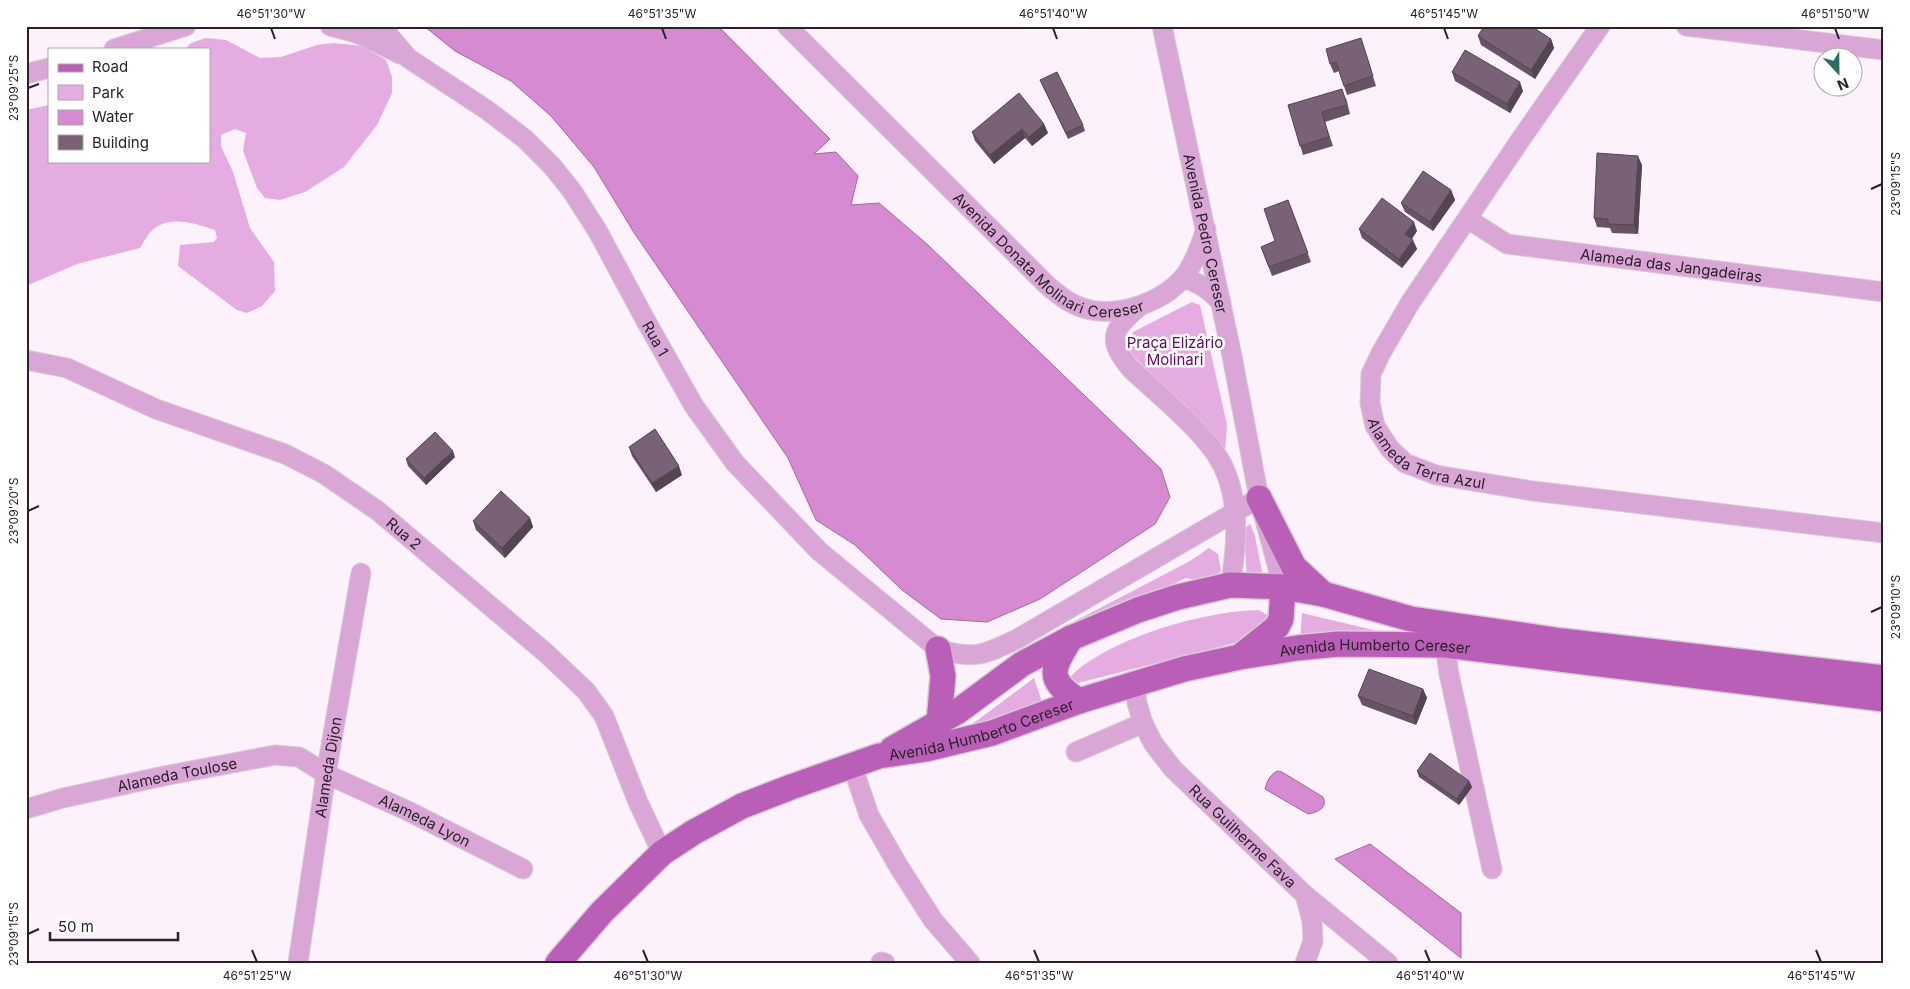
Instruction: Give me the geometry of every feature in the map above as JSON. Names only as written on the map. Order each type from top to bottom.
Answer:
[{"type":"main road","points":[[1259,498],[1294,567],[1323,594]]},
{"type":"main road","name":"Avenida Humberto Cereser","points":[[558,963],[602,912],[662,853],[702,828],[742,806],[878,756],[956,712],[1022,664],[1071,638],[1138,610],[1178,597],[1230,585],[1283,587],[1323,594],[1411,619],[1562,641],[1670,655],[1884,678]]},
{"type":"main road","points":[[1240,657],[1277,627],[1281,619],[1283,587]]},
{"type":"main road","points":[[1071,638],[1057,660],[1056,678],[1066,693],[1079,701]]},
{"type":"main road","name":"Avenida Humberto Cereser","points":[[878,756],[926,749],[992,733],[1079,701],[1184,669],[1240,657],[1338,644],[1445,645],[1884,699]]},
{"type":"main road","points":[[938,648],[943,676],[939,722]]},
{"type":"street","points":[[117,48],[186,26]]},
{"type":"street","points":[[330,26],[359,34],[408,58]]},
{"type":"street","name":"Rua 1","points":[[381,26],[408,58],[487,110],[525,139],[552,166],[572,191],[597,230],[684,389],[735,463],[820,552],[938,648]]},
{"type":"street","name":"Avenida Donata Molinari Cereser","points":[[787,26],[1061,297],[1075,305],[1090,310],[1107,312],[1140,306]]},
{"type":"street","name":"Avenida Pedro Cereser","points":[[1162,26],[1206,229],[1259,498],[1283,587]]},
{"type":"street","name":"Alameda Terra Azul","points":[[1600,26],[1410,303],[1371,374],[1370,403],[1375,426],[1390,449],[1405,463],[1436,475],[1533,491],[1884,533]]},
{"type":"street","points":[[1686,26],[1884,50]]},
{"type":"street","points":[[26,74],[48,68]]},
{"type":"street","name":"Alameda das Jangadeiras","points":[[1468,219],[1507,244],[1884,292]]},
{"type":"street","points":[[1140,306],[1170,289],[1182,278],[1198,250],[1206,229]]},
{"type":"street","points":[[1182,278],[1195,281],[1207,288],[1220,302]]},
{"type":"street","name":"Avenida Donata Molinari Cereser","points":[[1140,306],[1118,326],[1115,336],[1116,346],[1122,358],[1131,369],[1206,440],[1217,456],[1230,486],[1234,513],[1235,560],[1230,585]]},
{"type":"street","name":"Rua 2","points":[[26,360],[68,368],[156,409],[285,454],[324,474],[378,511],[547,654],[586,691],[604,716],[638,802],[662,853]]},
{"type":"street","points":[[938,648],[957,655],[972,656],[992,651],[1017,639],[1259,498]]},
{"type":"street","name":"Alameda Dijon","points":[[298,963],[326,774],[361,573]]},
{"type":"street","points":[[1445,645],[1449,674],[1492,869]]},
{"type":"street","name":"Rua Guilherme Fava","points":[[1135,684],[1137,703],[1143,722],[1153,743],[1173,769],[1305,895],[1388,963]]},
{"type":"street","points":[[1076,752],[1143,722]]},
{"type":"street","name":"Alameda Toulose","points":[[26,809],[63,798],[275,755],[299,757],[326,774]]},
{"type":"street","points":[[852,766],[869,815],[899,866],[933,920],[970,963]]},
{"type":"street","name":"Alameda Lyon","points":[[326,774],[408,811],[523,870]]},
{"type":"street","points":[[1305,895],[1312,921],[1313,941],[1305,963]]},
{"type":"green space","points":[[206,38],[226,40],[260,58],[281,57],[317,45],[334,43],[362,46],[386,60],[392,77],[392,93],[377,125],[344,167],[305,192],[280,200],[265,198],[257,188],[243,151],[246,133],[235,129],[221,135],[221,146],[233,172],[250,228],[274,262],[275,291],[262,306],[247,313],[237,310],[178,266],[180,245],[214,242],[217,238],[215,230],[184,222],[168,222],[160,225],[148,235],[140,248],[77,264],[26,286],[26,110],[48,105],[48,162],[210,162],[210,48],[186,48],[191,43]]},
{"type":"green space","name":"Praça Elizário Molinari","points":[[1192,302],[1200,305],[1227,425],[1225,453],[1193,423],[1127,348],[1133,332]]},
{"type":"green space","points":[[1250,524],[1255,536],[1264,582],[1247,580],[1244,529]]},
{"type":"green space","points":[[1209,548],[1218,554],[1221,571],[1208,582],[1186,578],[1063,636],[1058,630],[1190,561]]},
{"type":"green space","points":[[1259,610],[1269,616],[1262,636],[1078,683],[1070,677],[1087,663],[1108,650],[1158,629],[1212,615]]},
{"type":"green space","points":[[1302,613],[1415,640],[1300,641]]},
{"type":"green space","points":[[1034,678],[1044,708],[948,742]]},
{"type":"water","points":[[424,26],[718,26],[830,139],[814,154],[836,152],[858,176],[851,205],[879,203],[928,245],[1161,469],[1170,497],[1155,524],[1040,599],[987,622],[941,619],[902,590],[855,545],[816,520],[788,458],[633,231],[594,167],[551,116],[511,81],[455,51]]},
{"type":"water","points":[[1278,771],[1323,797],[1323,807],[1318,811],[1308,814],[1265,789],[1269,778]]},
{"type":"water","points":[[1370,844],[1461,913],[1461,958],[1335,859]]},
{"type":"building","points":[[1484,26],[1531,26],[1551,39],[1531,70],[1478,36]]},
{"type":"building","points":[[1361,38],[1373,76],[1344,86],[1336,62],[1330,64],[1326,49]]},
{"type":"building","points":[[1465,50],[1520,82],[1507,104],[1452,72]]},
{"type":"building","points":[[1057,72],[1083,125],[1066,133],[1040,80]]},
{"type":"building","points":[[1342,89],[1347,105],[1322,112],[1329,137],[1300,146],[1288,105]]},
{"type":"building","points":[[1019,93],[1044,124],[1029,137],[1022,129],[990,155],[972,132]]},
{"type":"building","points":[[1597,153],[1638,156],[1634,225],[1608,224],[1608,219],[1594,218]]},
{"type":"building","points":[[1423,171],[1451,190],[1430,222],[1401,203]]},
{"type":"building","points":[[1382,198],[1414,222],[1405,234],[1413,240],[1399,259],[1359,229]]},
{"type":"building","points":[[1288,200],[1308,253],[1269,267],[1261,247],[1275,241],[1264,209]]},
{"type":"building","points":[[655,429],[679,466],[652,483],[629,447]]},
{"type":"building","points":[[435,432],[453,451],[424,478],[406,459]]},
{"type":"building","points":[[501,491],[530,518],[502,548],[473,521]]},
{"type":"building","points":[[1369,669],[1423,689],[1413,716],[1358,696]]},
{"type":"building","points":[[1430,753],[1469,781],[1457,799],[1417,771]]}]
